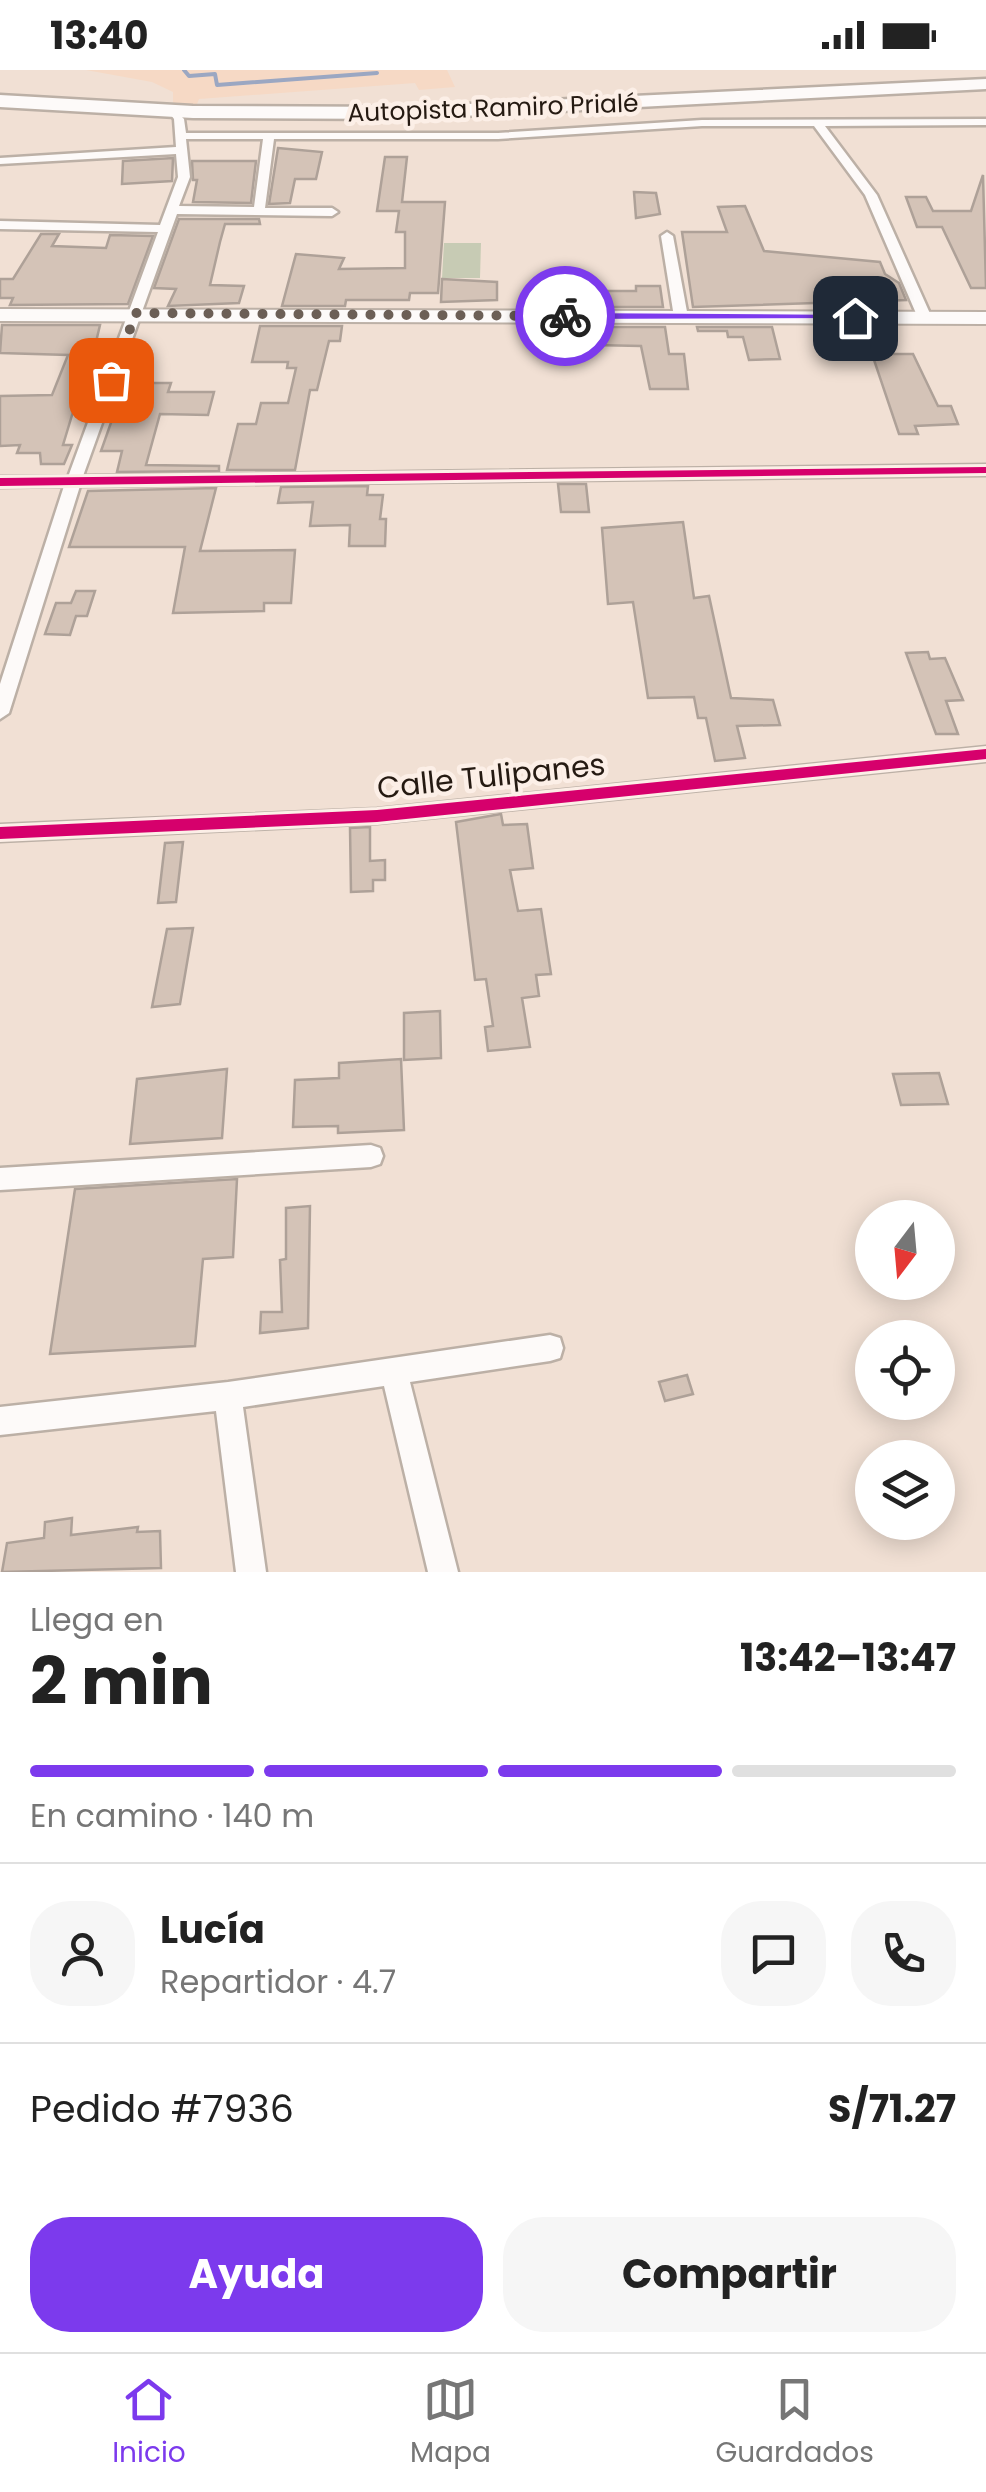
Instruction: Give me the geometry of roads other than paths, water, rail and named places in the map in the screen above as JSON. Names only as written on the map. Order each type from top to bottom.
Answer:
[{"type":"highway","name":"Autopista Ramiro Prialé","points":[[0,102],[179,129],[406,113],[986,84]]},
{"type":"highway","name":"Autopista Ramiro Prialé","points":[[0,110],[179,129],[490,122],[986,95]]},
{"type":"street","points":[[0,161],[179,129],[269,137],[498,136],[816,121],[986,122]]},
{"type":"street","points":[[816,121],[871,195],[925,318]]},
{"type":"street","points":[[0,713],[74,480],[184,178],[179,129]]},
{"type":"street","points":[[259,211],[269,137]]},
{"type":"street","points":[[172,210],[332,212]]},
{"type":"street","points":[[0,226],[166,229]]},
{"type":"street","points":[[667,236],[681,317]]},
{"type":"street","points":[[0,314],[986,318]]},
{"type":"street","points":[[0,482],[986,470]]},
{"type":"street","name":"Calle Tulipanes","points":[[0,833],[377,816],[986,754]]},
{"type":"street","points":[[0,1179],[371,1156]]},
{"type":"street","points":[[0,1422],[228,1396],[550,1348]]},
{"type":"street","points":[[394,1371],[443,1572]]},
{"type":"street","points":[[228,1396],[251,1572]]},
{"type":"waterway","points":[[184,70],[189,76],[215,74],[217,85],[377,73]]}]
